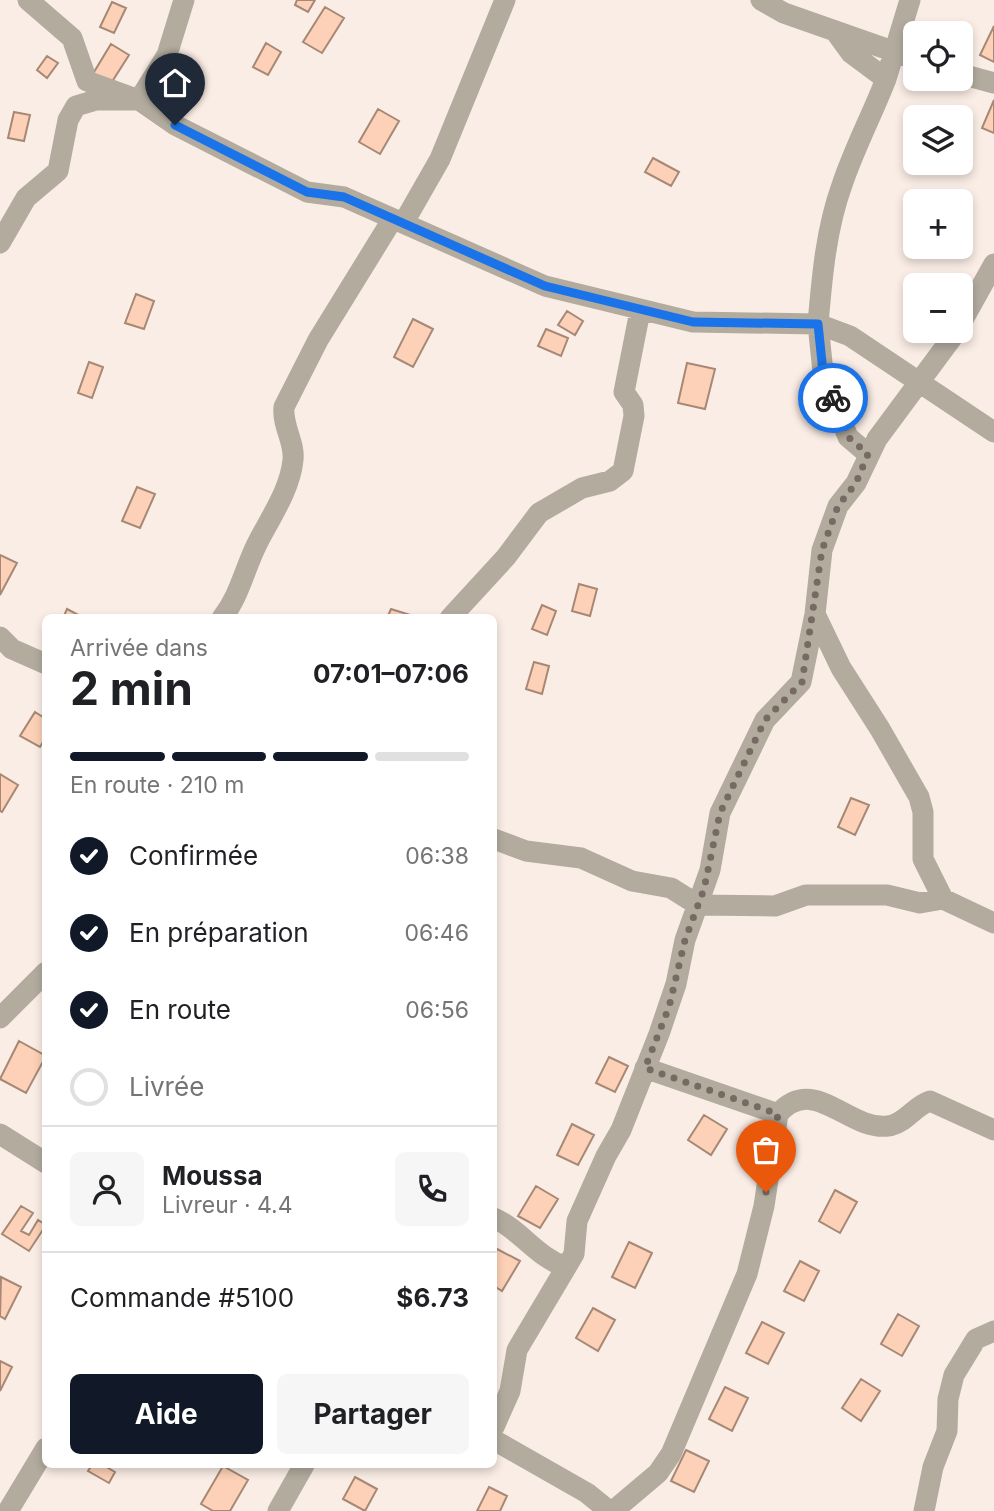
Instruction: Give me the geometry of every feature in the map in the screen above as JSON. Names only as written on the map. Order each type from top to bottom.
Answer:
[{"type":"street","points":[[28,0],[72,38],[87,81],[139,100],[175,125],[307,192],[344,197],[492,261],[520,277],[640,311],[693,322],[818,324],[850,336],[994,432]]},
{"type":"street","points":[[139,100],[167,55],[184,0]]},
{"type":"street","points":[[225,614],[241,588],[257,544],[290,476],[293,457],[283,419],[284,407],[318,340],[440,159],[505,0]]},
{"type":"street","points":[[761,0],[784,13],[903,55]]},
{"type":"street","points":[[909,21],[911,0]]},
{"type":"street","points":[[835,32],[852,53],[886,79]]},
{"type":"street","points":[[868,454],[848,437],[828,387],[823,372],[818,324],[828,233],[835,208],[849,166],[886,79],[903,58]]},
{"type":"street","points":[[973,77],[994,83]]},
{"type":"street","points":[[0,243],[26,198],[58,171],[68,120],[76,106],[96,100],[139,100]]},
{"type":"street","points":[[973,302],[994,264]]},
{"type":"street","points":[[454,614],[506,557],[539,513],[582,488],[610,481],[623,471],[634,416],[633,405],[624,392],[640,311]]},
{"type":"street","points":[[497,1420],[510,1391],[520,1341],[574,1254],[577,1222],[606,1156],[621,1130],[669,1007],[685,940],[709,870],[720,813],[765,720],[802,682],[822,550],[838,506],[856,483],[868,454],[949,343]]},
{"type":"street","points":[[814,614],[841,668],[919,797],[923,812],[923,859],[943,899]]},
{"type":"street","points":[[0,637],[12,649],[42,662]]},
{"type":"street","points":[[497,840],[526,851],[582,858],[632,881],[671,888],[698,905],[775,906],[806,895],[887,895],[920,903],[943,899],[994,923]]},
{"type":"street","points":[[0,1018],[42,976]]},
{"type":"street","points":[[645,1068],[778,1114]]},
{"type":"street","points":[[497,1442],[587,1493],[611,1511],[658,1473],[671,1454],[751,1263],[764,1206],[778,1114],[795,1099],[811,1099],[868,1124],[891,1126],[930,1101],[994,1130]]},
{"type":"street","points":[[0,1134],[42,1160]]},
{"type":"street","points":[[497,1218],[540,1255],[566,1267]]},
{"type":"street","points":[[924,1511],[933,1467],[947,1432],[948,1399],[954,1375],[976,1339],[994,1331]]},
{"type":"street","points":[[7,1511],[42,1454]]},
{"type":"street","points":[[278,1511],[302,1468]]},
{"type":"building","points":[[297,0],[315,0],[308,12],[295,5]]},
{"type":"building","points":[[112,2],[126,8],[114,33],[100,27]]},
{"type":"building","points":[[325,7],[344,18],[322,53],[303,42]]},
{"type":"building","points":[[994,26],[994,62],[980,55]]},
{"type":"building","points":[[266,43],[281,52],[268,75],[253,67]]},
{"type":"building","points":[[111,44],[129,55],[108,88],[91,77]]},
{"type":"building","points":[[47,56],[58,63],[47,78],[37,70]]},
{"type":"building","points":[[994,100],[994,133],[982,128]]},
{"type":"building","points":[[378,109],[399,121],[380,154],[359,142]]},
{"type":"building","points":[[14,112],[30,115],[24,141],[8,138]]},
{"type":"building","points":[[653,158],[679,172],[671,186],[645,172]]},
{"type":"building","points":[[136,294],[154,301],[144,329],[125,323]]},
{"type":"building","points":[[567,311],[583,321],[575,335],[558,325]]},
{"type":"building","points":[[413,319],[433,329],[413,367],[394,357]]},
{"type":"building","points":[[546,329],[568,338],[561,356],[538,346]]},
{"type":"building","points":[[89,362],[103,367],[92,398],[78,393]]},
{"type":"building","points":[[687,363],[715,369],[705,409],[678,403]]},
{"type":"building","points":[[137,487],[155,494],[140,528],[122,521]]},
{"type":"building","points":[[0,555],[17,563],[0,595]]},
{"type":"building","points":[[579,584],[597,589],[590,616],[572,611]]},
{"type":"building","points":[[542,605],[556,611],[547,635],[532,629]]},
{"type":"building","points":[[391,609],[407,614],[389,614]]},
{"type":"building","points":[[534,662],[549,666],[542,694],[526,689]]},
{"type":"building","points":[[35,712],[42,716],[40,747],[20,736]]},
{"type":"building","points":[[0,774],[18,785],[2,812],[0,811]]},
{"type":"building","points":[[851,798],[869,805],[855,835],[838,827]]},
{"type":"building","points":[[19,1041],[42,1054],[42,1063],[26,1093],[0,1079]]},
{"type":"building","points":[[609,1057],[628,1066],[615,1092],[596,1083]]},
{"type":"building","points":[[704,1115],[727,1129],[711,1155],[688,1140]]},
{"type":"building","points":[[572,1124],[594,1135],[578,1165],[557,1155]]},
{"type":"building","points":[[536,1186],[558,1199],[540,1228],[518,1216]]},
{"type":"building","points":[[835,1190],[857,1202],[840,1233],[819,1221]]},
{"type":"building","points":[[21,1206],[33,1213],[21,1231],[29,1235],[38,1220],[42,1222],[42,1231],[29,1251],[2,1234]]},
{"type":"building","points":[[629,1242],[652,1253],[635,1288],[612,1277]]},
{"type":"building","points":[[497,1249],[520,1261],[502,1291],[497,1288]]},
{"type":"building","points":[[800,1261],[819,1271],[804,1301],[784,1291]]},
{"type":"building","points":[[1,1277],[21,1287],[5,1319],[0,1316]]},
{"type":"building","points":[[593,1308],[615,1320],[598,1351],[576,1338]]},
{"type":"building","points":[[898,1314],[919,1326],[902,1356],[881,1344]]},
{"type":"building","points":[[762,1322],[784,1333],[768,1364],[746,1353]]},
{"type":"building","points":[[0,1361],[12,1367],[0,1391]]},
{"type":"building","points":[[861,1379],[880,1391],[861,1421],[842,1408]]},
{"type":"building","points":[[725,1387],[748,1398],[732,1431],[709,1419]]},
{"type":"building","points":[[686,1450],[709,1461],[694,1492],[671,1481]]},
{"type":"building","points":[[90,1468],[108,1468],[115,1472],[109,1483],[88,1471]]},
{"type":"building","points":[[222,1468],[248,1480],[230,1511],[213,1511],[201,1504]]},
{"type":"building","points":[[355,1477],[377,1489],[365,1511],[343,1499]]},
{"type":"building","points":[[489,1487],[507,1496],[500,1511],[477,1511]]},
{"type":"way so far","points":[[766,1192],[778,1114],[645,1068],[669,1007],[688,928],[704,889],[720,813],[765,720],[802,682],[822,550],[838,506],[865,467],[868,454],[848,437],[833,398]]},
{"type":"route","points":[[175,125],[307,192],[344,197],[545,286],[583,293],[625,304],[640,311],[693,322],[818,324],[823,372],[833,398]]}]
